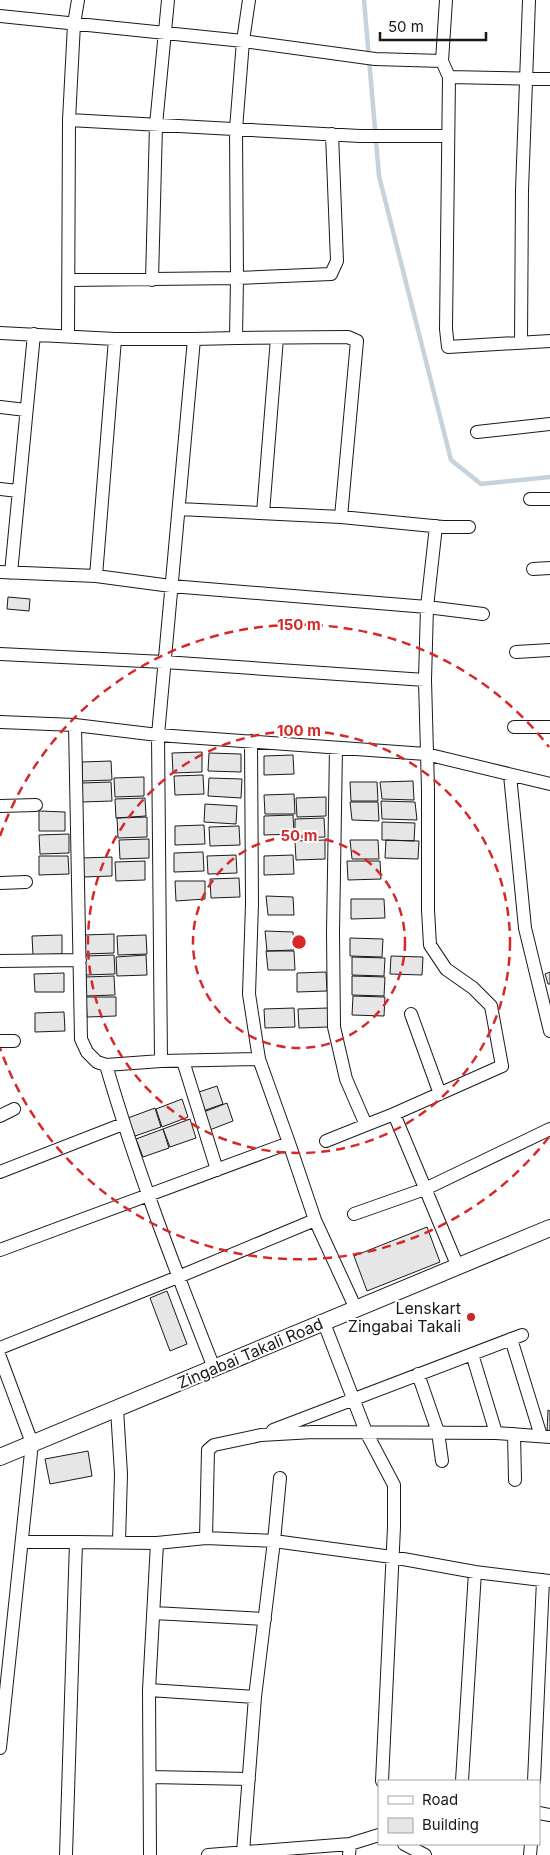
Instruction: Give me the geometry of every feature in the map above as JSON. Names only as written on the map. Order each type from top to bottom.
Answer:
[{"type":"street","points":[[68,336],[69,120],[74,24],[78,0]]},
{"type":"street","points":[[152,280],[156,125],[168,0]]},
{"type":"street","points":[[236,338],[236,129],[243,41],[249,0]]},
{"type":"street","points":[[446,0],[442,60],[448,77],[446,329],[448,347],[550,341]]},
{"type":"street","points":[[521,343],[522,190],[528,78],[529,0]]},
{"type":"street","points":[[0,16],[243,41],[369,58],[442,60]]},
{"type":"street","points":[[448,77],[550,79]]},
{"type":"street","points":[[69,120],[360,136],[448,136]]},
{"type":"street","points":[[68,280],[152,280],[331,274],[337,261],[332,134]]},
{"type":"street","points":[[0,333],[116,339],[348,337],[356,341],[341,517]]},
{"type":"street","points":[[34,334],[18,490],[6,572],[96,576],[171,586],[427,607],[483,614]]},
{"type":"street","points":[[263,513],[277,338]]},
{"type":"street","points":[[96,576],[116,339]]},
{"type":"street","points":[[161,1061],[158,735],[194,339]]},
{"type":"street","points":[[0,407],[26,410]]},
{"type":"street","points":[[477,432],[550,424]]},
{"type":"street","points":[[0,489],[18,490]]},
{"type":"street","points":[[530,499],[550,498]]},
{"type":"street","points":[[178,509],[341,517],[444,528],[469,527]]},
{"type":"street","points":[[326,1142],[502,1066],[490,1006],[473,988],[446,969],[430,945],[425,680],[427,607],[436,526]]},
{"type":"street","points":[[533,568],[550,568]]},
{"type":"street","points":[[516,652],[550,650]]},
{"type":"street","points":[[0,654],[164,662],[425,680]]},
{"type":"street","points":[[0,722],[75,726],[158,735],[426,754],[550,784]]},
{"type":"street","points":[[75,726],[81,1038],[87,1052],[97,1062],[106,1065],[161,1061],[259,1059]]},
{"type":"street","points":[[514,727],[550,727]]},
{"type":"street","points":[[251,741],[252,904],[249,994],[259,1059],[290,1143],[315,1220],[356,1309]]},
{"type":"street","points":[[336,748],[333,933],[334,1027],[346,1079],[366,1126]]},
{"type":"street","points":[[510,775],[525,928],[545,990],[550,1030]]},
{"type":"street","points":[[0,806],[36,805]]},
{"type":"street","points":[[0,883],[26,882]]},
{"type":"street","points":[[0,961],[80,960]]},
{"type":"street","points":[[411,1014],[440,1094]]},
{"type":"street","points":[[0,1041],[14,1041]]},
{"type":"street","points":[[183,1061],[218,1170]]},
{"type":"street","points":[[106,1065],[124,1124],[178,1278],[214,1368]]},
{"type":"street","points":[[0,1116],[14,1110]]},
{"type":"street","points":[[394,1114],[458,1267]]},
{"type":"street","points":[[0,1172],[124,1124]]},
{"type":"street","points":[[354,1214],[425,1189],[550,1129]]},
{"type":"street","points":[[0,1250],[290,1143]]},
{"type":"street","points":[[0,1348],[178,1278],[315,1220]]},
{"type":"street","name":"Zingabai Takali Road","points":[[0,1457],[550,1228]]},
{"type":"street","points":[[324,1323],[366,1432],[394,1484],[394,1527],[382,1780]]},
{"type":"street","points":[[206,1538],[208,1450],[214,1445],[261,1435],[313,1432],[496,1433],[546,1437],[516,1337],[353,1398],[261,1435]]},
{"type":"street","points":[[472,1354],[496,1433]]},
{"type":"street","points":[[0,1357],[4,1377],[32,1443],[0,1748]]},
{"type":"street","points":[[418,1374],[438,1432],[442,1461]]},
{"type":"street","points":[[117,1409],[121,1474],[119,1542]]},
{"type":"street","points":[[514,1434],[516,1480]]},
{"type":"street","points":[[243,1852],[255,1697],[280,1478]]},
{"type":"street","points":[[22,1542],[158,1543],[206,1538],[274,1541],[392,1557],[475,1572],[547,1581],[534,1780]]},
{"type":"street","points":[[66,1855],[76,1542]]},
{"type":"street","points":[[150,1855],[150,1690],[158,1543]]},
{"type":"street","points":[[462,1780],[475,1572]]},
{"type":"street","points":[[154,1613],[265,1619]]},
{"type":"street","points":[[150,1690],[255,1697]]},
{"type":"street","points":[[151,1777],[249,1779]]},
{"type":"street","points":[[208,1855],[243,1852],[349,1849],[378,1836]]},
{"type":"street","points":[[406,1845],[425,1855]]},
{"type":"building","points":[[8,597],[30,599],[29,611],[7,609]]},
{"type":"building","points":[[202,752],[202,772],[173,773],[172,753]]},
{"type":"building","points":[[209,753],[241,754],[241,772],[208,771]]},
{"type":"building","points":[[293,755],[294,774],[264,775],[264,756]]},
{"type":"building","points":[[111,761],[112,780],[82,781],[82,762]]},
{"type":"building","points":[[203,775],[204,794],[175,795],[174,776]]},
{"type":"building","points":[[144,777],[144,796],[115,797],[114,778]]},
{"type":"building","points":[[209,778],[242,779],[241,798],[208,796]]},
{"type":"building","points":[[413,781],[414,800],[382,799],[380,782]]},
{"type":"building","points":[[111,782],[112,801],[82,802],[82,783]]},
{"type":"building","points":[[350,782],[377,782],[378,801],[351,801]]},
{"type":"building","points":[[294,794],[295,814],[265,814],[264,795]]},
{"type":"building","points":[[326,797],[326,816],[297,817],[296,798]]},
{"type":"building","points":[[145,798],[146,816],[116,818],[115,799]]},
{"type":"building","points":[[381,801],[415,802],[417,820],[382,819]]},
{"type":"building","points":[[350,802],[378,802],[379,821],[352,820]]},
{"type":"building","points":[[205,804],[237,806],[236,824],[204,822]]},
{"type":"building","points":[[39,811],[65,812],[65,831],[39,831]]},
{"type":"building","points":[[293,815],[294,834],[264,835],[264,816]]},
{"type":"building","points":[[147,817],[147,837],[118,838],[117,818]]},
{"type":"building","points":[[324,818],[325,837],[295,838],[295,819]]},
{"type":"building","points":[[382,822],[415,823],[414,841],[382,840]]},
{"type":"building","points":[[204,825],[205,844],[175,845],[175,826]]},
{"type":"building","points":[[239,826],[240,845],[210,846],[209,827]]},
{"type":"building","points":[[69,834],[69,853],[40,854],[39,835]]},
{"type":"building","points":[[149,839],[149,858],[120,859],[119,840]]},
{"type":"building","points":[[325,840],[325,859],[296,860],[295,841]]},
{"type":"building","points":[[350,840],[378,840],[379,859],[352,859]]},
{"type":"building","points":[[386,840],[419,841],[418,859],[385,858]]},
{"type":"building","points":[[203,852],[204,871],[174,872],[174,853]]},
{"type":"building","points":[[236,855],[237,873],[208,874],[207,856]]},
{"type":"building","points":[[293,855],[294,874],[264,875],[264,856]]},
{"type":"building","points":[[39,856],[68,856],[69,874],[39,875]]},
{"type":"building","points":[[112,857],[112,876],[83,877],[82,858]]},
{"type":"building","points":[[145,861],[145,880],[116,881],[115,862]]},
{"type":"building","points":[[347,861],[380,861],[381,879],[348,880]]},
{"type":"building","points":[[239,878],[240,897],[211,898],[210,879]]},
{"type":"building","points":[[175,881],[205,881],[205,899],[176,901]]},
{"type":"building","points":[[266,896],[293,897],[294,915],[268,915]]},
{"type":"building","points":[[351,899],[384,899],[385,918],[351,919]]},
{"type":"building","points":[[265,931],[293,932],[294,950],[267,951]]},
{"type":"building","points":[[114,934],[114,953],[85,954],[84,935]]},
{"type":"building","points":[[62,935],[62,954],[33,955],[32,936]]},
{"type":"building","points":[[146,935],[147,954],[118,955],[117,936]]},
{"type":"building","points":[[350,938],[383,939],[382,957],[350,956]]},
{"type":"building","points":[[266,951],[294,951],[295,970],[268,970]]},
{"type":"building","points":[[114,955],[115,974],[85,975],[85,956]]},
{"type":"building","points":[[146,955],[147,975],[117,976],[116,957]]},
{"type":"building","points":[[391,956],[423,957],[422,975],[390,974]]},
{"type":"building","points":[[352,957],[385,958],[384,976],[352,975]]},
{"type":"building","points":[[326,972],[327,991],[297,992],[297,973]]},
{"type":"building","points":[[550,972],[550,984],[548,984],[545,974]]},
{"type":"building","points":[[64,973],[64,992],[35,992],[34,974]]},
{"type":"building","points":[[114,976],[115,995],[85,996],[85,977]]},
{"type":"building","points":[[352,976],[385,977],[384,996],[352,995]]},
{"type":"building","points":[[353,996],[385,997],[384,1016],[352,1015]]},
{"type":"building","points":[[86,997],[116,997],[116,1016],[87,1017]]},
{"type":"building","points":[[294,1008],[295,1027],[265,1028],[264,1009]]},
{"type":"building","points":[[328,1008],[328,1027],[299,1028],[298,1009]]},
{"type":"building","points":[[64,1012],[65,1031],[35,1032],[35,1013]]},
{"type":"building","points":[[217,1086],[223,1104],[200,1112],[193,1094]]},
{"type":"building","points":[[182,1099],[188,1117],[162,1127],[156,1109]]},
{"type":"building","points":[[227,1103],[233,1121],[207,1131],[201,1113]]},
{"type":"building","points":[[155,1108],[161,1127],[135,1136],[128,1118]]},
{"type":"building","points":[[190,1119],[196,1138],[170,1147],[163,1129]]},
{"type":"building","points":[[163,1129],[169,1148],[143,1157],[136,1139]]},
{"type":"building","points":[[427,1227],[440,1262],[367,1291],[354,1256]]},
{"type":"building","points":[[167,1291],[187,1344],[170,1351],[150,1298]]},
{"type":"building","points":[[548,1410],[550,1411],[550,1432],[547,1432]]},
{"type":"building","points":[[88,1451],[92,1476],[50,1484],[45,1459]]},
{"type":"waterway","points":[[364,0],[379,176],[451,460],[481,484],[550,477]]},
{"type":"place","name":"Lenskart Zingabai Takali","points":[[471,1317]]}]
